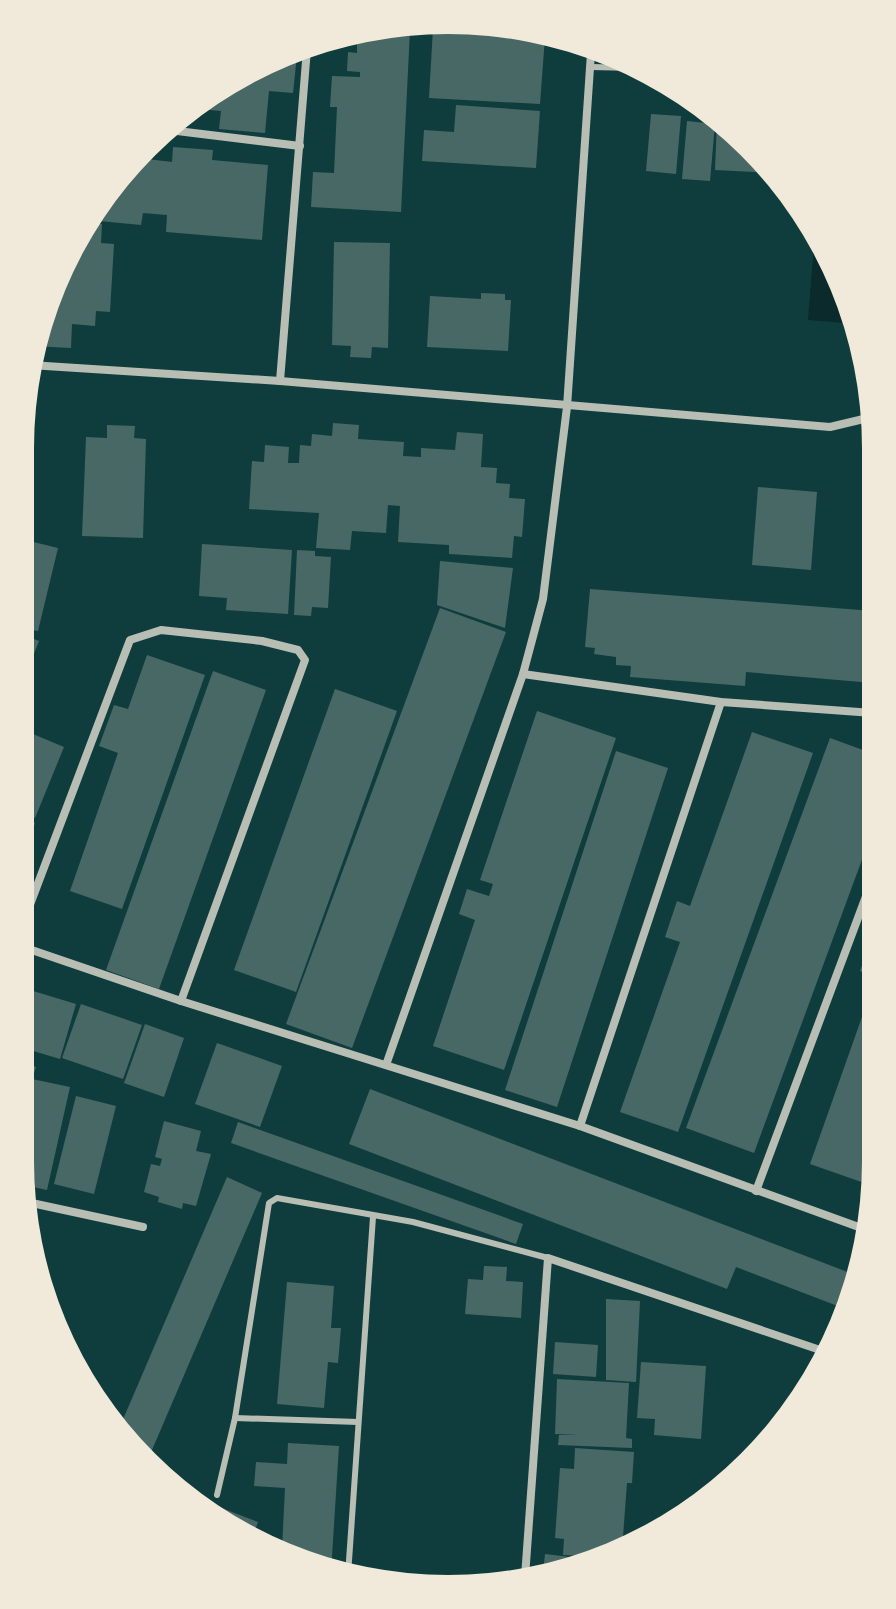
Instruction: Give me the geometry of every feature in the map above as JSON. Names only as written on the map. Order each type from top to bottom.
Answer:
[{"type":"street","points":[[280,381],[306,60]]},
{"type":"street","points":[[386,1065],[523,674],[543,599],[567,407],[591,60]]},
{"type":"street","points":[[182,132],[300,146]]},
{"type":"street","points":[[42,366],[280,381],[830,427],[861,420]]},
{"type":"street","points":[[34,894],[130,640],[161,630],[262,641],[298,650],[305,660],[181,1001]]},
{"type":"street","points":[[523,674],[721,702],[862,712]]},
{"type":"street","points":[[580,1126],[721,702]]},
{"type":"street","points":[[756,1191],[862,907]]},
{"type":"street","points":[[34,951],[181,1001],[580,1126],[856,1226]]},
{"type":"street","points":[[37,1204],[143,1227]]},
{"type":"street","points":[[526,1567],[548,1258],[817,1349]]},
{"type":"lane","points":[[591,67],[609,67]]},
{"type":"lane","points":[[217,1495],[235,1418],[269,1203],[277,1198],[293,1199],[373,1217],[413,1222],[548,1258]]},
{"type":"lane","points":[[349,1563],[373,1217]]},
{"type":"lane","points":[[235,1418],[358,1422]]},
{"type":"water","points":[[813,254],[842,323],[808,320]]},
{"type":"building","points":[[433,35],[475,35],[544,46],[540,104],[429,98]]},
{"type":"building","points":[[410,36],[401,212],[311,207],[313,172],[334,173],[337,107],[330,107],[332,76],[360,77],[360,72],[347,71],[348,52],[357,53],[357,44]]},
{"type":"building","points":[[296,64],[293,93],[269,91],[265,133],[219,129],[221,111],[210,110],[241,89]]},
{"type":"building","points":[[456,105],[540,111],[536,168],[422,161],[424,130],[454,132]]},
{"type":"building","points":[[651,114],[681,116],[676,174],[646,171]]},
{"type":"building","points":[[687,121],[703,123],[714,132],[710,181],[682,179]]},
{"type":"building","points":[[716,133],[756,172],[715,170]]},
{"type":"building","points":[[173,147],[213,150],[212,160],[268,165],[262,240],[166,232],[167,215],[143,213],[141,225],[102,221],[151,159],[172,162]]},
{"type":"building","points":[[102,224],[101,243],[114,244],[110,312],[96,311],[95,326],[72,324],[71,348],[47,347],[77,265]]},
{"type":"building","points":[[334,242],[390,243],[388,348],[372,347],[371,358],[350,357],[351,346],[332,345]]},
{"type":"building","points":[[481,293],[505,294],[505,300],[511,300],[508,351],[427,347],[430,296],[481,299]]},
{"type":"building","points":[[333,423],[359,425],[358,439],[404,442],[403,456],[421,457],[421,448],[455,450],[457,432],[483,434],[481,467],[497,468],[496,483],[510,484],[509,498],[525,499],[522,537],[514,536],[512,558],[449,554],[449,545],[398,542],[400,506],[388,505],[386,533],[352,531],[350,550],[316,548],[319,513],[249,509],[252,461],[264,462],[265,445],[289,447],[288,463],[299,463],[300,445],[311,446],[312,434],[332,436]]},
{"type":"building","points":[[107,425],[135,426],[134,438],[146,439],[143,538],[82,536],[86,437],[107,438]]},
{"type":"building","points":[[758,487],[817,492],[811,570],[752,565]]},
{"type":"building","points":[[34,542],[58,548],[38,631],[34,630]]},
{"type":"building","points":[[202,544],[292,550],[288,614],[226,610],[227,598],[199,596]]},
{"type":"building","points":[[297,550],[315,551],[315,556],[331,557],[328,608],[312,607],[311,616],[294,615]]},
{"type":"building","points":[[440,561],[513,568],[505,628],[437,605]]},
{"type":"building","points":[[590,589],[862,610],[862,682],[746,672],[745,686],[630,677],[631,666],[616,665],[616,657],[594,654],[595,648],[585,647]]},
{"type":"building","points":[[440,608],[506,632],[352,1048],[286,1024]]},
{"type":"building","points":[[147,655],[205,675],[122,909],[70,891],[118,753],[99,746],[114,705],[128,709]]},
{"type":"building","points":[[213,671],[266,690],[159,989],[106,970]]},
{"type":"building","points":[[335,689],[397,711],[296,992],[234,970]]},
{"type":"building","points":[[537,711],[616,738],[504,1070],[433,1046],[475,920],[459,914],[467,889],[489,896],[493,884],[480,880]]},
{"type":"building","points":[[752,732],[813,753],[678,1132],[620,1112],[680,942],[665,937],[677,901],[690,906]]},
{"type":"building","points":[[34,734],[64,747],[34,818]]},
{"type":"building","points":[[830,738],[862,750],[862,860],[754,1153],[686,1128]]},
{"type":"building","points":[[616,751],[668,768],[557,1107],[505,1090]]},
{"type":"building","points":[[34,991],[76,1004],[60,1059],[34,1051]]},
{"type":"building","points":[[81,1004],[142,1025],[123,1079],[62,1058]]},
{"type":"building","points":[[862,1017],[861,1182],[810,1164]]},
{"type":"building","points":[[145,1024],[184,1038],[164,1097],[124,1083]]},
{"type":"building","points":[[217,1043],[282,1066],[260,1127],[195,1104]]},
{"type":"building","points":[[34,1079],[70,1087],[47,1190],[35,1187]]},
{"type":"building","points":[[370,1089],[847,1272],[836,1305],[736,1267],[727,1289],[349,1144]]},
{"type":"building","points":[[76,1096],[116,1106],[94,1194],[54,1184]]},
{"type":"building","points":[[164,1121],[201,1131],[196,1151],[211,1154],[196,1206],[183,1203],[182,1209],[158,1202],[159,1197],[144,1192],[151,1164],[160,1166],[162,1159],[155,1157]]},
{"type":"building","points":[[238,1122],[523,1224],[516,1244],[231,1143]]},
{"type":"building","points":[[227,1177],[262,1193],[152,1450],[124,1418]]},
{"type":"building","points":[[484,1266],[507,1267],[506,1281],[523,1282],[521,1318],[465,1314],[468,1279],[483,1280]]},
{"type":"building","points":[[287,1282],[334,1286],[331,1328],[341,1328],[338,1363],[328,1362],[324,1408],[277,1404]]},
{"type":"building","points":[[606,1299],[640,1301],[636,1382],[606,1380]]},
{"type":"building","points":[[555,1342],[598,1345],[596,1377],[553,1374]]},
{"type":"building","points":[[641,1362],[706,1366],[701,1439],[654,1435],[655,1419],[637,1418]]},
{"type":"building","points":[[557,1379],[629,1383],[626,1438],[632,1439],[632,1448],[558,1445],[559,1435],[579,1435],[555,1434]]},
{"type":"building","points":[[288,1443],[339,1446],[332,1558],[282,1540],[285,1488],[254,1486],[256,1462],[287,1464]]},
{"type":"building","points":[[575,1448],[634,1452],[632,1483],[627,1483],[623,1535],[581,1553],[563,1555],[564,1539],[555,1538],[560,1468],[574,1469]]},
{"type":"building","points":[[224,1509],[258,1522],[256,1528]]},
{"type":"building","points":[[545,1554],[569,1557],[555,1561],[544,1564]]}]
